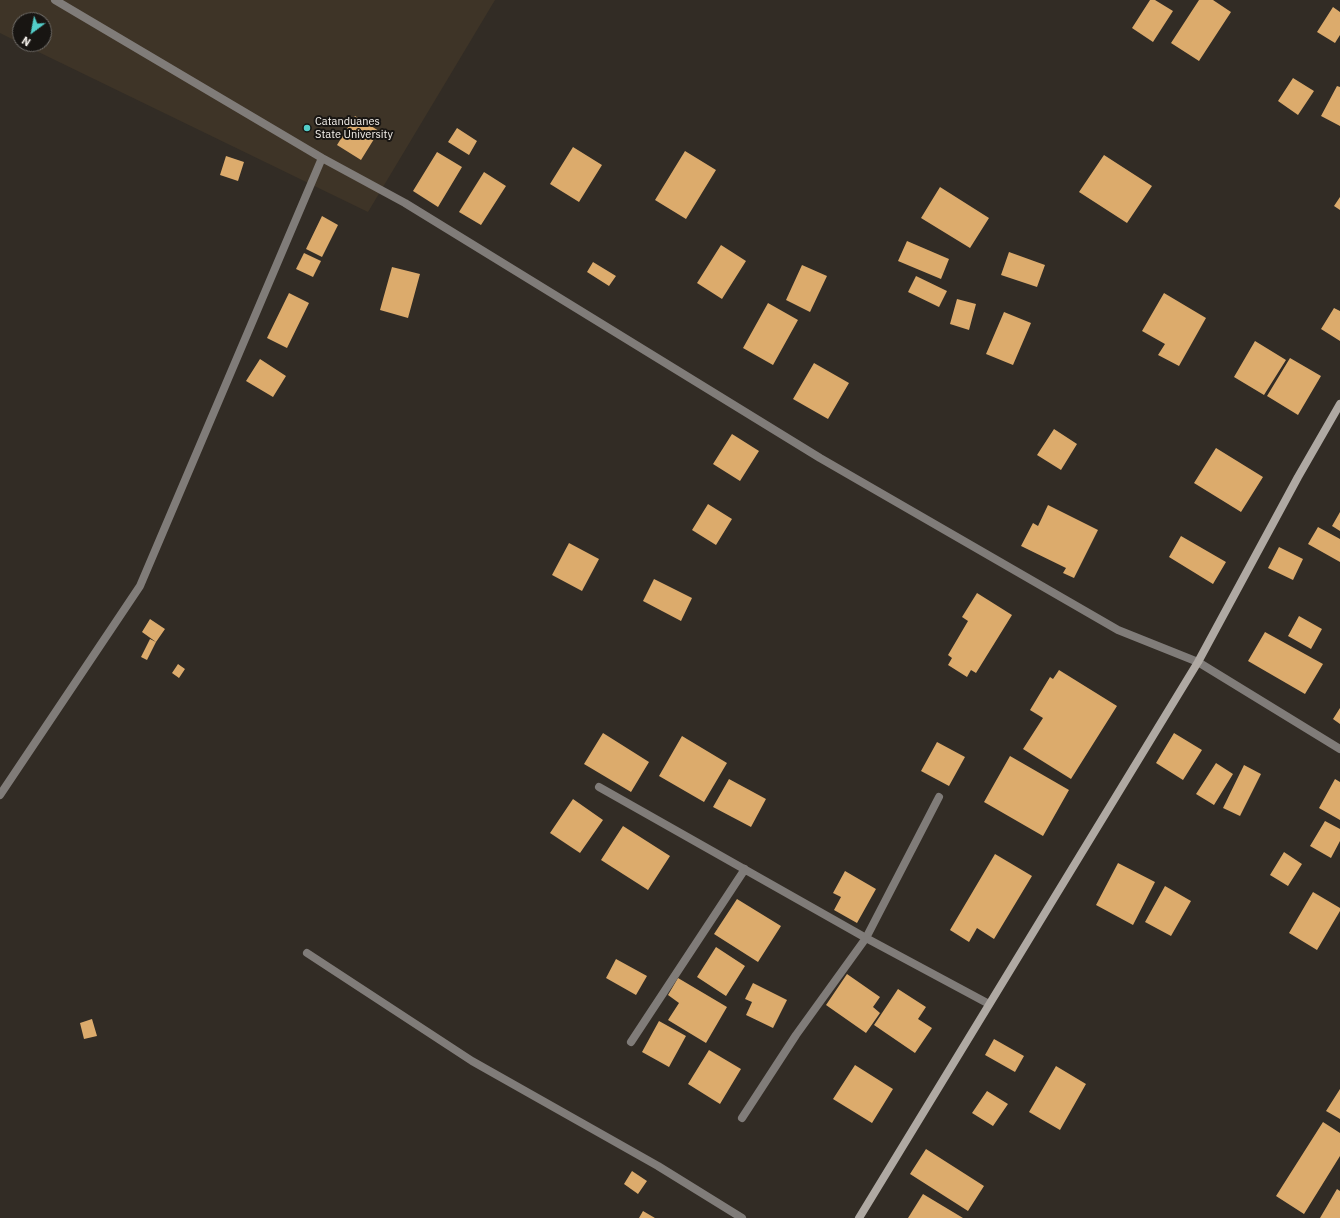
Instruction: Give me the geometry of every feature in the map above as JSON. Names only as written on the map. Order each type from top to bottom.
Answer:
[{"type":"street","points":[[55,0],[322,158],[405,203],[826,462],[1118,630],[1198,662],[1340,749]]},
{"type":"street","points":[[0,794],[140,586],[322,158]]},
{"type":"street","points":[[859,1218],[1198,662],[1298,477],[1340,404]]},
{"type":"street","points":[[599,787],[866,938],[989,1004]]},
{"type":"street","points":[[742,1118],[796,1035],[866,938],[939,797]]},
{"type":"street","points":[[631,1042],[745,869]]},
{"type":"street","points":[[307,953],[472,1061],[658,1166],[742,1218]]},
{"type":"shaded area","name":"Catanduanes State University","points":[[0,0],[495,0],[368,212],[38,52],[52,52],[52,12],[12,12],[12,39],[0,33]]},
{"type":"building","points":[[1150,0],[1155,0],[1173,11],[1153,42],[1132,28]]},
{"type":"building","points":[[1199,0],[1213,0],[1231,12],[1199,61],[1171,43]]},
{"type":"building","points":[[1333,7],[1340,12],[1340,35],[1335,43],[1317,32]]},
{"type":"building","points":[[1293,78],[1314,91],[1298,115],[1278,101]]},
{"type":"building","points":[[1337,86],[1340,87],[1340,126],[1321,116]]},
{"type":"building","points":[[355,116],[379,131],[361,160],[337,145]]},
{"type":"building","points":[[457,128],[477,141],[469,155],[448,142]]},
{"type":"building","points":[[573,147],[602,165],[579,202],[550,184]]},
{"type":"building","points":[[685,151],[716,170],[686,219],[655,200]]},
{"type":"building","points":[[437,152],[462,167],[438,207],[413,191]]},
{"type":"building","points":[[1104,155],[1152,186],[1127,223],[1079,192]]},
{"type":"building","points":[[226,156],[244,162],[238,181],[220,175]]},
{"type":"building","points":[[484,172],[506,186],[481,225],[459,212]]},
{"type":"building","points":[[940,187],[989,218],[970,248],[921,218]]},
{"type":"building","points":[[1340,197],[1340,210],[1334,206]]},
{"type":"building","points":[[322,216],[338,225],[322,257],[306,249]]},
{"type":"building","points":[[907,241],[949,259],[941,279],[898,261]]},
{"type":"building","points":[[721,245],[746,261],[722,299],[697,283]]},
{"type":"building","points":[[1009,252],[1045,265],[1037,287],[1001,275]]},
{"type":"building","points":[[304,253],[321,261],[313,277],[296,269]]},
{"type":"building","points":[[593,262],[616,276],[609,286],[587,272]]},
{"type":"building","points":[[802,265],[827,276],[810,312],[786,300]]},
{"type":"building","points":[[392,267],[420,274],[408,318],[380,310]]},
{"type":"building","points":[[916,276],[947,291],[939,307],[908,292]]},
{"type":"building","points":[[289,293],[309,303],[287,348],[267,338]]},
{"type":"building","points":[[1164,293],[1206,318],[1179,366],[1158,355],[1165,344],[1142,331]]},
{"type":"building","points":[[957,299],[976,304],[969,330],[950,324]]},
{"type":"building","points":[[768,303],[798,320],[773,365],[743,348]]},
{"type":"building","points":[[1334,308],[1340,311],[1340,341],[1321,329]]},
{"type":"building","points":[[1004,312],[1031,323],[1013,365],[986,354]]},
{"type":"building","points":[[1255,341],[1286,360],[1264,395],[1234,377]]},
{"type":"building","points":[[1290,358],[1321,376],[1298,415],[1267,396]]},
{"type":"building","points":[[260,359],[286,376],[273,397],[246,381]]},
{"type":"building","points":[[814,363],[849,383],[828,419],[793,399]]},
{"type":"building","points":[[1054,429],[1077,444],[1061,470],[1037,455]]},
{"type":"building","points":[[732,434],[759,451],[740,481],[713,464]]},
{"type":"building","points":[[1216,448],[1263,477],[1241,512],[1194,483]]},
{"type":"building","points":[[708,504],[732,519],[716,545],[692,530]]},
{"type":"building","points":[[1048,505],[1098,530],[1074,578],[1063,573],[1066,568],[1021,546],[1033,523],[1038,526]]},
{"type":"building","points":[[1340,512],[1340,531],[1332,526]]},
{"type":"building","points":[[1318,527],[1340,539],[1340,562],[1308,544]]},
{"type":"building","points":[[1181,536],[1226,562],[1213,584],[1169,557]]},
{"type":"building","points":[[569,543],[599,559],[582,591],[552,575]]},
{"type":"building","points":[[1279,547],[1303,559],[1293,580],[1268,568]]},
{"type":"building","points":[[654,579],[692,598],[681,621],[643,601]]},
{"type":"building","points":[[977,593],[1012,615],[976,673],[971,670],[967,677],[948,665],[952,658],[948,655],[968,621],[962,617]]},
{"type":"building","points":[[1299,616],[1322,629],[1311,649],[1288,636]]},
{"type":"building","points":[[150,619],[165,629],[156,642],[142,632]]},
{"type":"building","points":[[1265,632],[1323,664],[1305,694],[1248,661]]},
{"type":"building","points":[[150,639],[156,642],[147,660],[141,657]]},
{"type":"building","points":[[178,664],[185,669],[179,678],[172,673]]},
{"type":"building","points":[[1059,670],[1117,706],[1071,779],[1023,749],[1043,718],[1030,710],[1050,677],[1053,679]]},
{"type":"building","points":[[1340,708],[1340,724],[1333,719]]},
{"type":"building","points":[[603,733],[649,762],[631,792],[584,764]]},
{"type":"building","points":[[1174,733],[1202,750],[1183,780],[1156,763]]},
{"type":"building","points":[[682,736],[727,763],[704,802],[659,776]]},
{"type":"building","points":[[937,742],[965,757],[949,786],[921,771]]},
{"type":"building","points":[[1010,756],[1069,790],[1043,836],[984,802]]},
{"type":"building","points":[[1216,763],[1233,774],[1214,805],[1196,794]]},
{"type":"building","points":[[1244,765],[1261,774],[1240,816],[1223,808]]},
{"type":"building","points":[[729,779],[766,799],[751,827],[713,807]]},
{"type":"building","points":[[1335,779],[1340,782],[1340,820],[1319,808]]},
{"type":"building","points":[[573,799],[603,820],[580,853],[550,833]]},
{"type":"building","points":[[1325,821],[1340,829],[1340,841],[1331,858],[1310,846]]},
{"type":"building","points":[[623,826],[670,856],[648,890],[601,860]]},
{"type":"building","points":[[1284,852],[1302,864],[1288,886],[1270,875]]},
{"type":"building","points":[[995,854],[1032,876],[994,939],[977,928],[969,942],[950,930]]},
{"type":"building","points":[[1118,863],[1155,882],[1133,925],[1096,905]]},
{"type":"building","points":[[845,871],[876,889],[857,923],[834,910],[841,897],[833,893]]},
{"type":"building","points":[[1165,886],[1191,901],[1171,936],[1145,922]]},
{"type":"building","points":[[1313,892],[1340,908],[1340,911],[1317,950],[1289,933]]},
{"type":"building","points":[[737,899],[781,926],[758,962],[714,934]]},
{"type":"building","points":[[716,947],[745,966],[726,996],[697,977]]},
{"type":"building","points":[[616,959],[647,976],[636,995],[606,978]]},
{"type":"building","points":[[847,974],[880,997],[873,1007],[880,1013],[866,1033],[826,1005]]},
{"type":"building","points":[[678,978],[727,1007],[706,1043],[668,1020],[679,1003],[668,995]]},
{"type":"building","points":[[753,983],[787,1000],[773,1028],[746,1015],[752,1002],[745,999]]},
{"type":"building","points":[[898,989],[926,1007],[918,1019],[932,1028],[915,1053],[874,1025]]},
{"type":"building","points":[[92,1019],[97,1036],[84,1039],[80,1023]]},
{"type":"building","points":[[659,1021],[686,1036],[669,1067],[642,1052]]},
{"type":"building","points":[[994,1039],[1024,1056],[1015,1072],[985,1055]]},
{"type":"building","points":[[709,1050],[741,1069],[720,1104],[688,1084]]},
{"type":"building","points":[[855,1065],[893,1089],[872,1123],[833,1099]]},
{"type":"building","points":[[1056,1066],[1086,1084],[1060,1130],[1029,1112]]},
{"type":"building","points":[[1340,1089],[1340,1119],[1326,1111]]},
{"type":"building","points":[[987,1091],[1008,1104],[993,1126],[972,1113]]},
{"type":"building","points":[[1323,1122],[1340,1133],[1340,1156],[1304,1214],[1276,1196]]},
{"type":"building","points":[[926,1149],[984,1186],[968,1211],[910,1174]]},
{"type":"building","points":[[632,1171],[647,1181],[638,1194],[624,1184]]},
{"type":"building","points":[[1337,1189],[1340,1191],[1340,1218],[1320,1218]]},
{"type":"building","points":[[923,1194],[963,1218],[908,1218]]},
{"type":"building","points":[[643,1211],[655,1218],[639,1218]]},
{"type":"place","name":"Catanduanes State University","points":[[307,128]]}]
